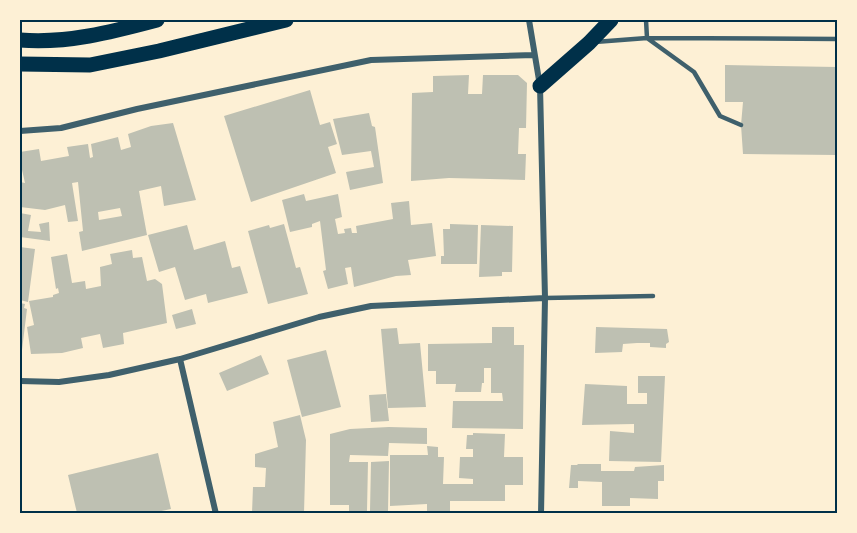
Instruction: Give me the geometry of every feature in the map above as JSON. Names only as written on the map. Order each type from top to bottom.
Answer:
[{"type":"main road","points":[[20,40],[98,36],[157,20]]},
{"type":"main road","points":[[20,64],[90,65],[286,20]]},
{"type":"main road","points":[[540,86],[589,43],[610,20]]},
{"type":"street","points":[[529,20],[540,86],[545,298],[541,513]]},
{"type":"street","points":[[20,131],[61,128],[137,109],[371,60],[534,55]]},
{"type":"street","points":[[20,381],[59,382],[109,375],[180,359],[319,317],[371,306],[545,298]]},
{"type":"street","points":[[180,359],[216,513]]},
{"type":"lane","points":[[646,20],[647,38]]},
{"type":"lane","points":[[589,43],[647,38],[837,39]]},
{"type":"lane","points":[[647,38],[694,72],[720,116],[741,126]]},
{"type":"lane","points":[[545,298],[653,296]]},
{"type":"building","points":[[725,65],[837,67],[837,155],[743,154],[741,125],[743,102],[725,102]]},
{"type":"building","points":[[469,75],[468,94],[482,94],[483,75],[518,75],[527,83],[526,128],[519,128],[518,154],[526,154],[525,180],[449,178],[411,181],[412,93],[433,92],[433,76]]},
{"type":"building","points":[[310,90],[320,125],[330,122],[337,144],[328,147],[336,173],[251,202],[224,116]]},
{"type":"building","points":[[369,113],[372,126],[375,127],[383,183],[350,190],[346,172],[374,167],[371,151],[342,155],[333,119]]},
{"type":"building","points":[[173,123],[196,200],[164,206],[161,186],[139,191],[147,235],[82,251],[79,232],[83,231],[78,182],[72,183],[78,221],[68,222],[65,205],[45,210],[20,207],[20,182],[25,183],[20,152],[39,149],[41,161],[69,156],[67,147],[88,144],[90,158],[93,157],[91,144],[118,137],[121,150],[131,147],[128,134],[151,126]],"holes":[[[120,208],[122,216],[99,220],[98,212]]]},
{"type":"building","points":[[304,194],[306,201],[338,194],[342,217],[335,219],[338,234],[345,233],[344,229],[351,228],[352,233],[357,233],[356,226],[393,219],[391,203],[409,201],[411,225],[432,223],[436,256],[408,260],[411,275],[396,276],[354,287],[351,267],[345,268],[348,284],[328,289],[323,271],[326,270],[320,221],[312,224],[312,227],[290,232],[282,200]]},
{"type":"building","points":[[20,213],[31,215],[28,231],[41,232],[39,224],[49,222],[50,241],[20,237]]},
{"type":"building","points":[[284,224],[296,268],[300,267],[308,294],[268,304],[248,231],[269,225],[270,228]]},
{"type":"building","points":[[450,224],[478,225],[477,264],[441,264],[441,256],[444,256],[443,229],[450,229]]},
{"type":"building","points":[[187,225],[194,250],[225,241],[232,268],[240,266],[248,293],[208,303],[206,294],[185,300],[175,267],[159,272],[148,235]]},
{"type":"building","points":[[481,225],[513,226],[512,272],[502,272],[502,276],[479,277]]},
{"type":"building","points":[[20,247],[35,249],[28,302],[20,300]]},
{"type":"building","points":[[132,250],[133,258],[142,257],[147,281],[155,279],[162,284],[167,323],[123,333],[124,344],[103,348],[100,334],[81,338],[83,348],[62,353],[31,354],[27,327],[34,325],[29,301],[53,297],[59,293],[58,288],[56,289],[51,257],[67,254],[72,283],[85,281],[86,289],[101,286],[100,267],[112,264],[110,254]]},
{"type":"building","points":[[20,303],[25,304],[24,308],[27,309],[22,350],[20,350]]},
{"type":"building","points":[[192,309],[196,324],[176,329],[172,315]]},
{"type":"building","points":[[492,327],[514,327],[514,345],[524,345],[523,429],[452,428],[453,401],[503,401],[502,393],[491,393],[491,368],[484,368],[484,383],[482,383],[481,392],[455,392],[456,384],[436,384],[436,371],[428,371],[428,344],[492,343]]},
{"type":"building","points":[[596,327],[667,329],[669,342],[666,348],[650,347],[650,343],[637,343],[623,344],[622,352],[595,353]]},
{"type":"building","points":[[397,328],[399,344],[420,343],[426,407],[388,408],[381,329]]},
{"type":"building","points":[[326,350],[341,407],[302,417],[287,360]]},
{"type":"building","points":[[261,355],[269,374],[227,391],[219,373]]},
{"type":"building","points":[[638,376],[665,376],[661,462],[609,461],[610,431],[634,433],[634,424],[582,425],[585,384],[627,386],[627,404],[647,404],[647,393],[638,393]]},
{"type":"building","points":[[386,394],[389,421],[371,422],[369,395]]},
{"type":"building","points":[[300,415],[306,440],[304,513],[252,513],[253,487],[265,487],[266,468],[255,467],[255,454],[278,447],[273,422]]},
{"type":"building","points":[[427,428],[427,444],[389,443],[388,456],[350,455],[349,462],[368,462],[367,511],[349,511],[349,505],[330,505],[330,434],[350,429]]},
{"type":"building","points":[[473,433],[505,434],[504,457],[523,457],[523,485],[505,485],[505,501],[450,501],[450,513],[427,513],[427,504],[390,506],[390,455],[428,455],[427,446],[438,447],[438,457],[444,457],[443,484],[473,484],[473,479],[459,478],[460,457],[473,457],[473,449],[466,449],[467,435],[473,435]]},
{"type":"building","points":[[158,453],[171,509],[152,513],[77,513],[68,475]]},
{"type":"building","points":[[389,461],[388,511],[370,511],[371,462]]},
{"type":"building","points":[[601,464],[601,471],[634,471],[635,467],[664,465],[664,481],[658,481],[658,499],[630,498],[630,506],[602,506],[602,482],[578,481],[578,488],[569,488],[571,465]]}]
